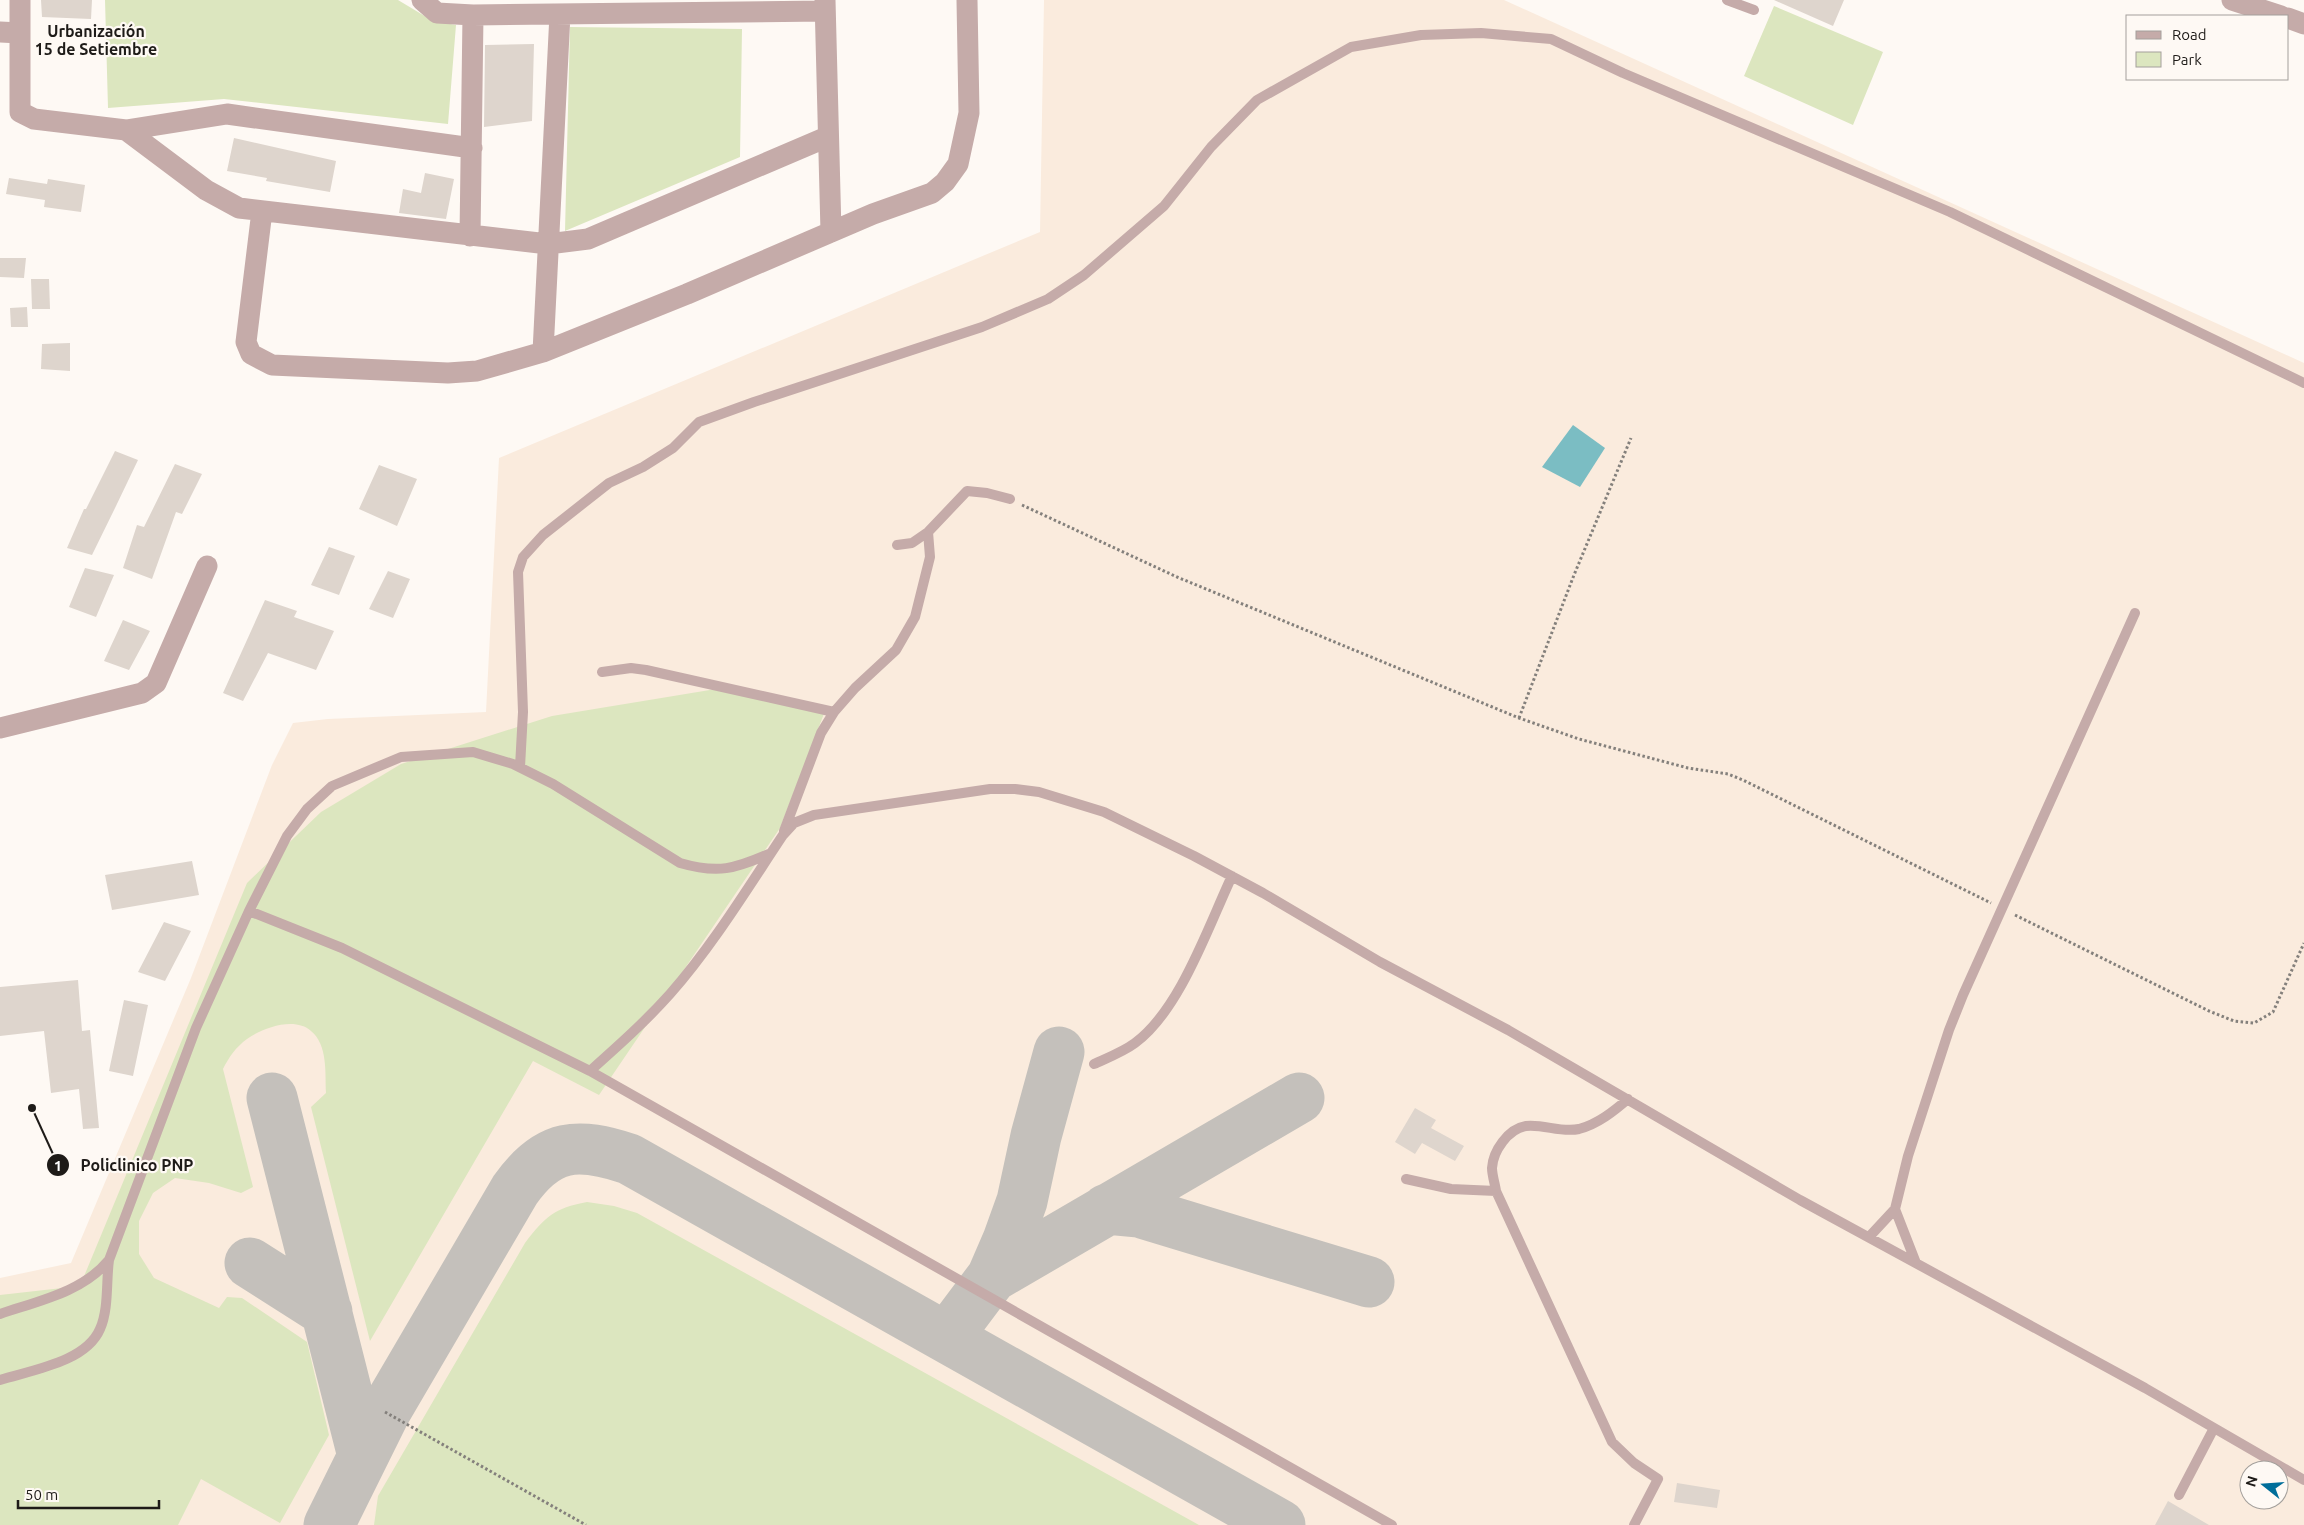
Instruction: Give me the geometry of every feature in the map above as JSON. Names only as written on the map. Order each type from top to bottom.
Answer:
[{"type":"street","points":[[20,0],[10,32],[10,54],[20,112],[34,119],[126,130],[227,114],[472,148]]},
{"type":"street","points":[[422,0],[437,13],[473,15],[825,6],[831,232]]},
{"type":"street","points":[[262,211],[246,342],[251,354],[272,365],[448,373],[477,372],[542,352],[687,294],[873,214],[932,193],[945,182],[958,164],[970,113],[967,0]]},
{"type":"street","points":[[2232,0],[2278,15]]},
{"type":"street","points":[[542,352],[560,14]]},
{"type":"street","points":[[470,236],[473,15]]},
{"type":"street","points":[[2289,18],[2304,24]]},
{"type":"street","points":[[126,130],[206,190],[239,208],[548,244],[588,239],[828,137]]},
{"type":"street","points":[[0,728],[142,693],[156,683],[208,566]]},
{"type":"lane","points":[[1727,0],[1754,10]]},
{"type":"lane","points":[[520,768],[523,712],[518,572],[522,557],[544,535],[609,483],[643,467],[673,448],[699,422],[982,327],[1048,299],[1084,275],[1164,206],[1211,146],[1257,100],[1351,47],[1421,35],[1481,33],[1551,39],[1623,73],[1950,212],[2304,383]]},
{"type":"lane","points":[[897,545],[912,543],[928,532],[967,491],[987,493],[1010,499]]},
{"type":"lane","points":[[783,835],[822,733],[834,712],[855,688],[896,650],[915,617],[930,558],[928,532]]},
{"type":"lane","points":[[1870,1237],[1895,1209],[1908,1156],[1949,1030],[1963,995],[2135,613]]},
{"type":"lane","points":[[602,672],[631,668],[646,670],[834,712]]},
{"type":"lane","points":[[0,1380],[69,1358],[89,1346],[100,1328],[109,1260],[193,1037],[248,911],[287,836],[307,809],[332,786],[401,757],[473,752],[520,768],[553,784],[680,863],[704,870],[728,868],[748,863],[771,853]]},
{"type":"lane","points":[[590,1071],[637,1029],[671,993],[718,934],[783,835],[794,823],[814,815],[990,789],[1015,789],[1039,792],[1104,812],[1232,876],[1380,962],[1508,1030],[1800,1200],[2145,1388],[2304,1480]]},
{"type":"lane","points":[[1094,1064],[1134,1043],[1149,1030],[1166,1010],[1181,984],[1232,876]]},
{"type":"lane","points":[[248,911],[342,948],[590,1071],[1392,1525]]},
{"type":"lane","points":[[1628,1099],[1608,1116],[1581,1128],[1569,1130],[1527,1126],[1514,1130],[1498,1148],[1492,1168],[1496,1191],[1612,1442],[1634,1463],[1658,1479],[1634,1525]]},
{"type":"lane","points":[[1406,1179],[1451,1189],[1496,1191]]},
{"type":"lane","points":[[1895,1209],[1916,1263]]},
{"type":"lane","points":[[0,1314],[69,1290],[98,1273],[109,1260]]},
{"type":"lane","points":[[2179,1495],[2214,1428]]},
{"type":"path","points":[[1519,718],[1574,575],[1631,438]]},
{"type":"path","points":[[1010,499],[1177,577],[1519,718],[1579,739],[1688,768],[1728,774],[1743,780],[2209,1011],[2234,1021],[2254,1023],[2273,1012],[2304,943]]},
{"type":"path","points":[[385,1412],[586,1525]]},
{"type":"shaded area","points":[[1044,0],[1504,0],[2304,363],[2304,1525],[0,1525],[0,1278],[71,1263],[191,978],[272,765],[293,723],[328,719],[486,712],[499,458],[1040,232]]},
{"type":"green space","points":[[105,0],[398,0],[433,21],[456,25],[448,124],[224,99],[108,108]]},
{"type":"green space","points":[[1774,6],[1883,52],[1853,125],[1744,76]]},
{"type":"green space","points":[[570,27],[742,29],[740,157],[565,231]]},
{"type":"green space","points":[[722,688],[825,711],[780,828],[599,1095],[533,1061],[370,1341],[311,1107],[326,1093],[323,1051],[311,1031],[296,1024],[288,1024],[261,1031],[239,1045],[223,1069],[253,1187],[241,1193],[209,1183],[175,1178],[153,1193],[139,1221],[139,1254],[154,1278],[219,1308],[227,1297],[242,1298],[307,1342],[329,1435],[280,1523],[201,1479],[178,1525],[0,1525],[0,1295],[80,1286],[247,883],[321,812],[401,764],[552,716]]},
{"type":"green space","points":[[587,1202],[614,1206],[637,1213],[1199,1525],[374,1525],[378,1496],[525,1243],[538,1226],[551,1215],[566,1207]]},
{"type":"water","points":[[1573,425],[1605,448],[1580,487],[1542,467]]},
{"type":"building","points":[[41,0],[92,0],[91,19],[42,17]]},
{"type":"building","points":[[1774,0],[1844,0],[1833,26]]},
{"type":"building","points":[[534,44],[532,121],[484,127],[485,45]]},
{"type":"building","points":[[234,138],[336,161],[330,192],[266,181],[267,178],[227,171]]},
{"type":"building","points":[[425,173],[454,179],[446,219],[399,213],[403,189],[421,193]]},
{"type":"building","points":[[9,178],[47,184],[48,179],[85,185],[81,212],[44,207],[45,200],[6,194]]},
{"type":"building","points":[[0,258],[26,258],[24,278],[0,277]]},
{"type":"building","points":[[31,279],[49,279],[50,309],[32,309]]},
{"type":"building","points":[[27,307],[28,327],[11,327],[10,308]]},
{"type":"building","points":[[70,343],[70,371],[41,369],[42,344]]},
{"type":"building","points":[[115,451],[138,460],[92,555],[67,548],[84,509],[86,509]]},
{"type":"building","points":[[175,464],[202,474],[182,514],[176,512],[152,579],[123,568],[137,525],[144,527]]},
{"type":"building","points":[[379,465],[417,479],[397,526],[359,509]]},
{"type":"building","points":[[329,547],[355,556],[339,595],[311,585]]},
{"type":"building","points":[[85,568],[114,575],[96,617],[69,607]]},
{"type":"building","points":[[388,571],[410,579],[393,618],[369,609]]},
{"type":"building","points":[[265,600],[297,611],[294,617],[334,631],[316,670],[268,653],[243,701],[223,693]]},
{"type":"building","points":[[123,620],[150,631],[129,670],[104,661]]},
{"type":"building","points":[[192,861],[199,895],[112,910],[105,875]]},
{"type":"building","points":[[164,922],[191,931],[165,981],[138,972]]},
{"type":"building","points":[[78,980],[82,1031],[90,1030],[99,1128],[83,1129],[79,1089],[51,1093],[44,1031],[0,1036],[0,987]]},
{"type":"building","points":[[124,1000],[148,1005],[133,1076],[109,1071]]},
{"type":"building","points":[[1415,1108],[1436,1120],[1431,1128],[1464,1146],[1455,1161],[1422,1143],[1415,1154],[1395,1142]]},
{"type":"building","points":[[1677,1483],[1720,1490],[1717,1508],[1674,1502]]},
{"type":"building","points":[[2168,1501],[2209,1525],[2155,1525]]},
{"type":"taxiway","points":[[947,1337],[992,1277],[1008,1240],[1022,1201],[1036,1136],[1059,1052]]},
{"type":"taxiway","points":[[272,1098],[363,1456]]},
{"type":"taxiway","points":[[992,1277],[1299,1098]]},
{"type":"taxiway","points":[[329,1525],[385,1412],[515,1190],[527,1174],[552,1155],[565,1150],[579,1149],[594,1150],[629,1159],[1280,1525]]},
{"type":"taxiway","points":[[1107,1209],[1139,1212],[1369,1282]]},
{"type":"taxiway","points":[[250,1263],[327,1312]]},
{"type":"place","name":"Policlinico PNP","points":[[32,1108]]},
{"type":"district","name":"Urbanización 15 de Setiembre","points":[[96,40]]}]
